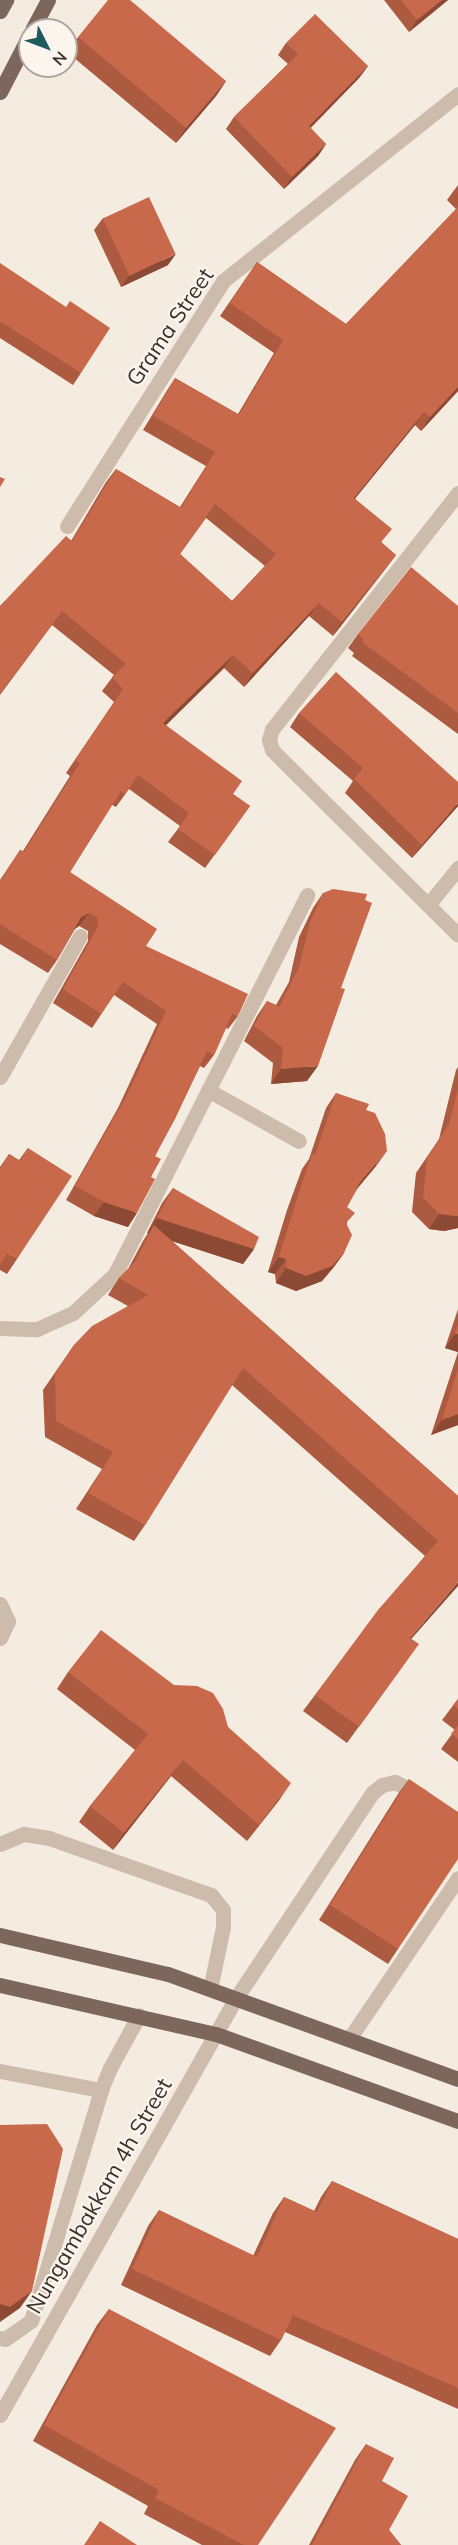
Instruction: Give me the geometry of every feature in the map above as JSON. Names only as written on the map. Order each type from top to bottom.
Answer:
[{"type":"main road","points":[[0,11],[6,0]]},
{"type":"main road","points":[[38,18],[48,0]]},
{"type":"main road","points":[[0,92],[18,57]]},
{"type":"main road","points":[[0,1935],[168,1974],[458,2079]]},
{"type":"main road","points":[[0,1985],[216,2034],[458,2121]]},
{"type":"street","name":"Grama Street","points":[[67,526],[223,281],[458,94]]},
{"type":"street","points":[[458,493],[272,729],[269,740],[272,750],[458,935]]},
{"type":"street","points":[[428,905],[458,868]]},
{"type":"street","points":[[0,1328],[37,1329],[73,1313],[115,1274],[307,895]]},
{"type":"street","points":[[0,1077],[80,936]]},
{"type":"street","points":[[208,1090],[299,1141]]},
{"type":"street","points":[[0,1604],[8,1621],[0,1638]]},
{"type":"street","name":"Nungambakkam 4h Street","points":[[0,2415],[236,1998],[372,1793],[382,1785],[395,1782],[409,1787],[433,1804]]},
{"type":"street","points":[[0,1844],[24,1834],[49,1838],[211,1895],[223,1910],[210,1989]]},
{"type":"street","points":[[349,2039],[458,1878]]},
{"type":"street","points":[[0,2338],[5,2339],[31,2321],[101,2090],[110,2068],[139,2015]]},
{"type":"street","points":[[0,2071],[101,2090]]},
{"type":"building","points":[[108,0],[130,0],[226,81],[186,128],[78,37]]},
{"type":"building","points":[[401,0],[442,0],[417,20]]},
{"type":"building","points":[[315,14],[368,66],[309,126],[326,144],[292,177],[234,117],[298,54],[286,43]]},
{"type":"building","points":[[149,197],[176,254],[129,276],[103,219]]},
{"type":"building","points":[[458,207],[458,387],[430,417],[424,412],[354,498],[392,529],[381,542],[396,555],[342,622],[319,603],[253,673],[233,655],[163,723],[242,781],[233,794],[250,806],[215,855],[178,829],[189,813],[138,775],[125,794],[121,791],[70,872],[157,929],[146,946],[248,994],[238,1016],[233,1012],[214,1055],[207,1051],[155,1156],[161,1159],[151,1177],[155,1179],[137,1213],[104,1202],[75,1186],[127,1095],[166,1011],[123,982],[101,1014],[63,989],[98,927],[97,917],[89,913],[81,917],[57,960],[0,924],[0,882],[20,850],[24,852],[80,763],[75,760],[123,689],[112,677],[126,664],[62,611],[0,694],[0,606],[66,536],[72,541],[116,469],[181,508],[215,452],[153,416],[175,378],[239,415],[283,340],[230,303],[257,262],[346,324]],"holes":[[[215,504],[276,554],[232,601],[180,554]]]},
{"type":"building","points":[[0,263],[66,307],[70,301],[110,328],[81,373],[0,321]]},
{"type":"building","points":[[0,477],[5,479],[0,487]]},
{"type":"building","points":[[411,567],[458,606],[458,713],[362,642],[364,640],[358,634]]},
{"type":"building","points":[[336,672],[458,782],[458,803],[422,845],[354,779],[363,768],[299,713]]},
{"type":"building","points":[[333,889],[367,894],[365,900],[372,903],[341,988],[345,989],[318,1066],[281,1069],[283,1048],[254,1026],[267,1001],[279,1007],[299,967],[310,922],[323,893]]},
{"type":"building","points":[[458,1089],[458,1216],[455,1216],[439,1214],[423,1197],[427,1158],[449,1124]]},
{"type":"building","points":[[336,1093],[369,1104],[366,1110],[375,1113],[385,1134],[387,1151],[360,1182],[347,1207],[355,1213],[346,1223],[352,1235],[344,1253],[332,1266],[306,1276],[286,1268],[286,1259],[279,1257],[312,1154],[315,1155]]},
{"type":"building","points":[[28,1148],[72,1176],[17,1259],[7,1254],[0,1265],[0,1169],[9,1154],[20,1161]]},
{"type":"building","points":[[173,1188],[259,1237],[254,1249],[157,1218]]},
{"type":"building","points":[[154,1225],[458,1496],[458,1582],[410,1638],[419,1644],[359,1727],[315,1695],[378,1610],[438,1541],[243,1368],[145,1525],[88,1493],[113,1452],[56,1421],[55,1374],[74,1345],[92,1326],[148,1295],[119,1278],[135,1262]]},
{"type":"building","points":[[458,1369],[458,1414],[442,1420]]},
{"type":"building","points":[[101,1630],[174,1685],[197,1686],[213,1693],[223,1709],[228,1727],[291,1783],[259,1825],[183,1760],[124,1833],[90,1806],[148,1734],[68,1672]]},
{"type":"building","points":[[458,1699],[458,1709],[453,1705]]},
{"type":"building","points":[[458,1725],[458,1739],[451,1734]]},
{"type":"building","points":[[409,1779],[458,1812],[458,1859],[398,1949],[330,1905]]},
{"type":"building","points":[[47,2124],[63,2149],[32,2291],[10,2307],[0,2304],[0,2125]]},
{"type":"building","points":[[332,2181],[458,2239],[458,2388],[293,2315],[281,2340],[132,2269],[159,2210],[257,2257],[284,2197],[317,2212]]},
{"type":"building","points":[[109,2309],[336,2428],[258,2545],[244,2545],[155,2498],[159,2490],[44,2425]]},
{"type":"building","points":[[366,2444],[394,2458],[382,2481],[408,2496],[389,2530],[401,2545],[312,2545]]},
{"type":"building","points":[[100,2521],[137,2545],[84,2545]]}]
